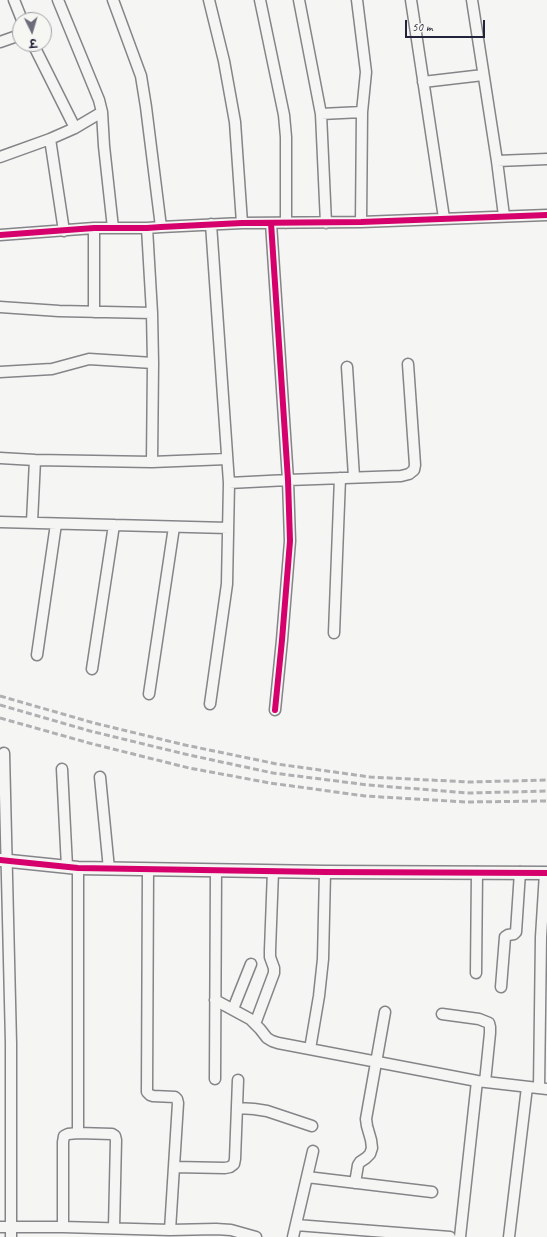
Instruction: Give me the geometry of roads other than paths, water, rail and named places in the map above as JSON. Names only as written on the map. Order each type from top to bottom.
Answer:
[{"type":"street","points":[[14,0],[19,12]]},
{"type":"street","points":[[58,0],[99,100],[102,112],[102,126],[113,228]]},
{"type":"street","points":[[113,0],[141,76],[161,227]]},
{"type":"street","points":[[208,0],[224,61],[235,122],[242,223]]},
{"type":"street","points":[[260,0],[284,115],[286,138],[286,223]]},
{"type":"street","points":[[299,0],[321,114],[326,223]]},
{"type":"street","points":[[356,0],[366,72],[362,112],[361,222]]},
{"type":"street","points":[[411,0],[444,218]]},
{"type":"street","points":[[472,0],[504,216]]},
{"type":"street","points":[[0,42],[12,38]]},
{"type":"street","points":[[37,52],[75,128]]},
{"type":"street","points":[[423,82],[483,75]]},
{"type":"street","points":[[0,157],[50,139],[75,128],[102,112]]},
{"type":"street","points":[[321,114],[362,112]]},
{"type":"street","points":[[50,139],[64,231]]},
{"type":"street","points":[[497,161],[547,159]]},
{"type":"street","points":[[0,235],[94,228],[147,228],[242,223],[361,222],[547,215]]},
{"type":"street","points":[[271,223],[288,480],[290,541],[275,710]]},
{"type":"street","points":[[210,704],[227,584],[228,528],[227,459],[211,224]]},
{"type":"street","points":[[94,228],[94,312]]},
{"type":"street","points":[[147,228],[152,313],[152,462]]},
{"type":"street","points":[[0,307],[60,311],[152,313]]},
{"type":"street","points":[[0,372],[52,369],[89,359],[153,363]]},
{"type":"street","points":[[228,483],[401,476],[409,474],[414,470],[415,465],[408,364]]},
{"type":"street","points":[[347,367],[354,477]]},
{"type":"street","points":[[0,458],[152,462],[227,459]]},
{"type":"street","points":[[32,522],[35,460]]},
{"type":"street","points":[[334,634],[340,478]]},
{"type":"street","points":[[0,522],[228,528]]},
{"type":"street","points":[[37,655],[56,524]]},
{"type":"street","points":[[92,669],[114,525]]},
{"type":"street","points":[[149,694],[174,527]]},
{"type":"street","points":[[4,753],[3,860],[11,1043],[11,1232]]},
{"type":"street","points":[[62,769],[73,868],[78,1133]]},
{"type":"street","points":[[100,777],[109,869]]},
{"type":"street","points":[[3,860],[73,868],[109,869],[546,873],[541,937],[543,1088],[481,1082],[272,1041],[250,1019],[215,1000]]},
{"type":"street","points":[[148,869],[147,1092],[153,1096],[175,1097],[178,1099],[174,1167],[164,1232]]},
{"type":"street","points":[[215,1079],[216,870]]},
{"type":"street","points":[[255,1024],[274,973],[274,968],[270,957],[273,871]]},
{"type":"street","points":[[310,1049],[319,996],[323,958],[325,872]]},
{"type":"street","points":[[476,973],[477,872]]},
{"type":"street","points":[[501,987],[505,937],[516,932],[520,872]]},
{"type":"street","points":[[233,1009],[251,964]]},
{"type":"street","points":[[355,1183],[358,1165],[370,1154],[372,1148],[366,1119],[385,1012]]},
{"type":"street","points":[[442,1014],[479,1019],[489,1024],[490,1027],[460,1237]]},
{"type":"street","points":[[174,1167],[225,1168],[234,1164],[238,1080]]},
{"type":"street","points":[[509,1237],[527,1087]]},
{"type":"street","points":[[237,1108],[267,1111],[312,1126]]},
{"type":"street","points":[[64,1227],[63,1142],[64,1136],[78,1133],[112,1134],[115,1136],[114,1228]]},
{"type":"street","points":[[293,1237],[314,1151]]},
{"type":"street","points":[[307,1177],[432,1192]]},
{"type":"street","points":[[296,1226],[450,1237]]},
{"type":"street","points":[[0,1227],[11,1232],[64,1227],[114,1228],[164,1232],[216,1229],[231,1230],[256,1237]]},
{"type":"railway","points":[[0,696],[94,723],[185,745],[277,764],[370,777],[469,782],[547,780]]},
{"type":"railway","points":[[0,705],[90,731],[189,755],[273,773],[368,785],[469,793],[547,791]]},
{"type":"railway","points":[[0,718],[89,743],[189,768],[270,783],[365,796],[466,802],[547,801]]}]
